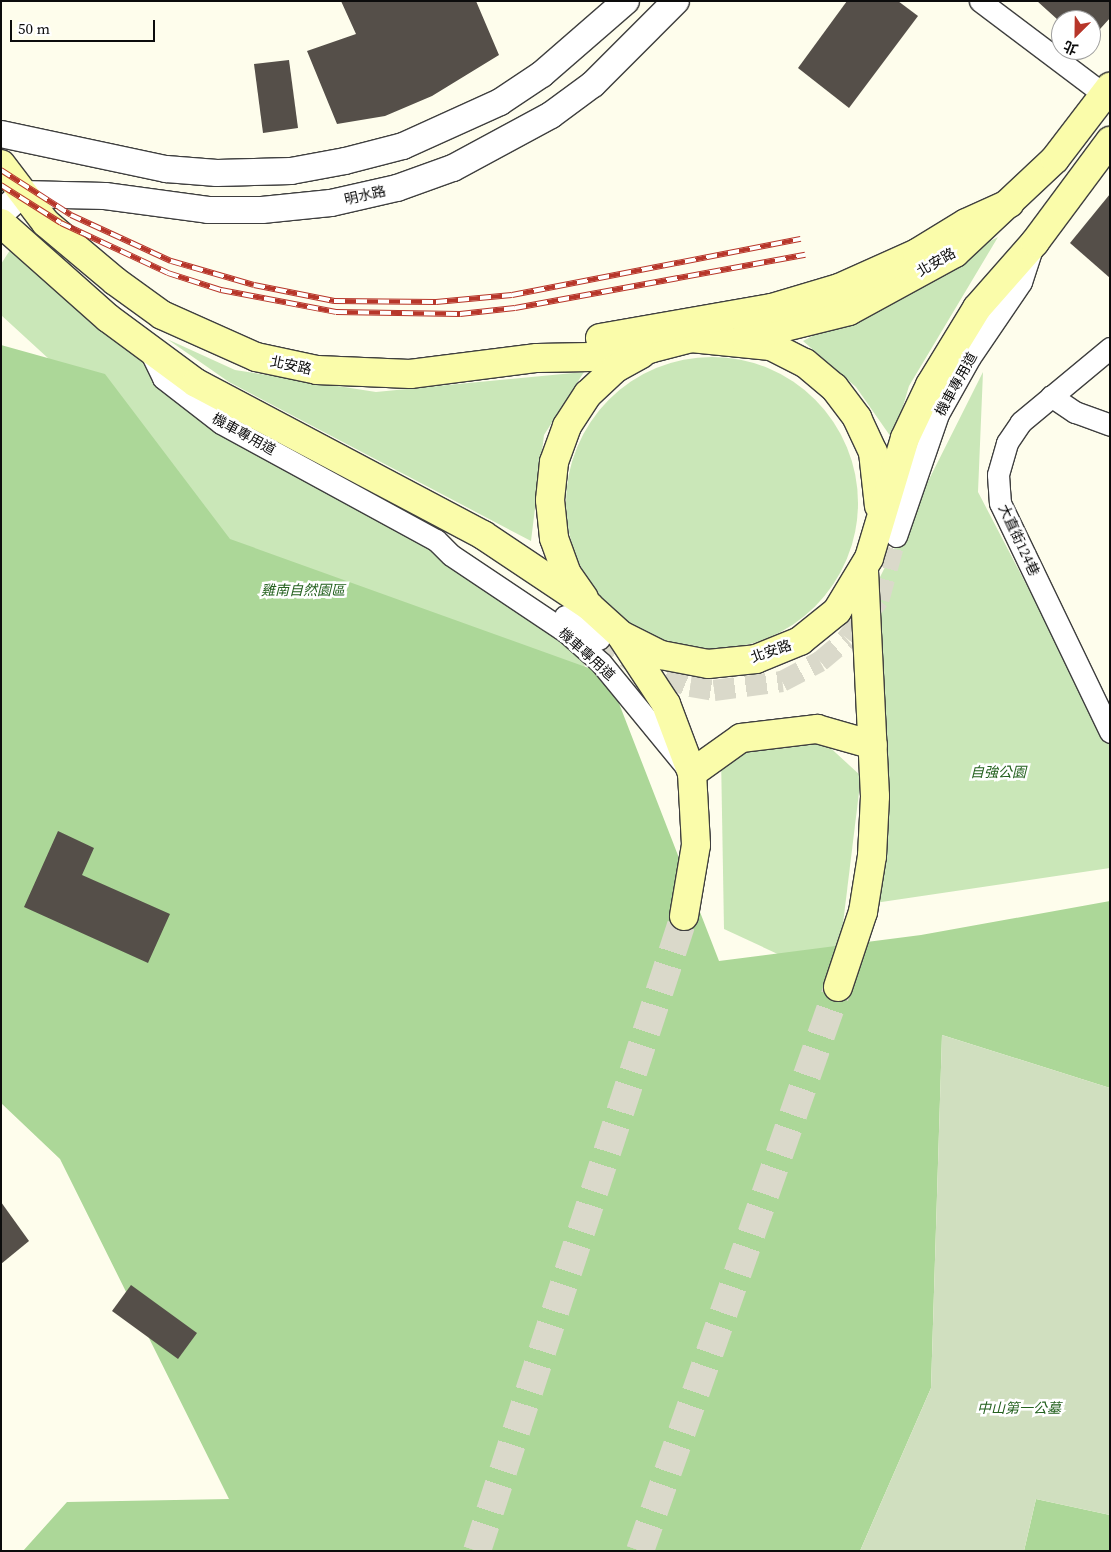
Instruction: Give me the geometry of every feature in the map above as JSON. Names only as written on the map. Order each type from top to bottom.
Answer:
[{"type":"main road","name":"北安路","points":[[734,339],[801,326],[849,311],[955,253],[1055,159],[1108,94]]},
{"type":"main road","name":"北安路","points":[[650,349],[616,368],[588,394],[567,426],[554,462],[550,500],[554,538],[568,574],[610,637],[661,655],[708,664],[756,660],[800,641],[837,611],[887,532],[905,438],[930,385],[977,308],[1035,242],[1110,141]]},
{"type":"main road","name":"北安路","points":[[1,164],[22,194],[54,231],[162,315],[256,357],[317,370],[410,374],[537,358],[590,357],[650,349],[691,338],[734,339],[771,346],[805,363],[834,387],[857,418],[873,452],[887,532]]},
{"type":"main road","points":[[537,358],[576,342],[772,308],[840,288],[917,253],[966,223],[1010,203]]},
{"type":"main road","name":"北安路","points":[[1,222],[150,352],[249,412],[483,535],[589,606]]},
{"type":"main road","points":[[838,987],[864,912],[872,856],[873,745],[864,571]]},
{"type":"main road","points":[[610,637],[666,704],[692,773],[696,845],[684,916]]},
{"type":"main road","points":[[692,773],[722,748],[741,738],[817,729],[873,745]]},
{"type":"street","points":[[1,134],[52,142],[114,160],[183,170],[291,170],[345,161],[403,146],[500,102],[550,68],[626,1]]},
{"type":"street","name":"明水路","points":[[22,194],[106,196],[208,210],[262,210],[331,203],[397,188],[453,168],[551,115],[593,84],[676,1]]},
{"type":"street","points":[[980,1],[1108,94]]},
{"type":"street","points":[[1,213],[22,194]]},
{"type":"street","name":"大直街124巷","points":[[1110,348],[1021,422],[1007,443],[998,475],[1000,503],[1110,732]]},
{"type":"street","name":"機車專用道","points":[[150,352],[162,378],[221,423],[436,540],[458,547],[610,637]]},
{"type":"street","points":[[1051,396],[1075,412],[1110,425]]},
{"type":"street","name":"機車專用道","points":[[436,540],[451,555],[566,632],[601,663],[692,773]]},
{"type":"green space","points":[[998,237],[909,386],[893,440],[856,387],[803,341]]},
{"type":"green space","name":"雞南自然園區","points":[[14,244],[169,385],[473,577],[578,649],[591,682],[419,757],[86,393],[1,315],[1,264]]},
{"type":"green space","points":[[167,339],[235,370],[376,392],[584,372],[544,435],[531,541],[229,382]]},
{"type":"green space","points":[[1,345],[105,374],[230,539],[608,675],[719,961],[921,935],[1110,901],[1110,1088],[942,1035],[931,1388],[860,1551],[23,1551],[67,1502],[229,1499],[60,1159],[1,1103]]},
{"type":"green space","points":[[712,357],[754,363],[781,374],[805,390],[825,410],[841,434],[852,461],[858,503],[852,545],[841,572],[825,596],[805,616],[781,632],[754,643],[712,649],[670,643],[643,632],[619,616],[599,596],[583,572],[572,545],[566,503],[572,461],[583,434],[599,410],[619,390],[643,374],[670,363]]},
{"type":"green space","name":"自強公園","points":[[983,372],[978,492],[1110,745],[1110,868],[868,904],[886,768],[879,579]]},
{"type":"green space","points":[[824,742],[861,776],[836,981],[724,929],[721,755]]},
{"type":"green space","name":"中山第一公墓","points":[[942,1035],[1110,1088],[1110,1515],[1036,1499],[1024,1551],[860,1551],[931,1388]]},
{"type":"green space","points":[[1036,1499],[1110,1515],[1110,1551],[1024,1551]]},
{"type":"building","points":[[341,1],[476,1],[499,55],[432,96],[385,116],[337,124],[307,51],[356,34]]},
{"type":"building","points":[[847,1],[898,1],[918,16],[849,108],[798,68]]},
{"type":"building","points":[[1037,1],[1110,1],[1110,18],[1101,28],[1101,10],[1051,10],[1051,14]]},
{"type":"building","points":[[289,60],[298,128],[263,133],[254,64]]},
{"type":"building","points":[[1110,194],[1110,278],[1070,243]]},
{"type":"building","points":[[58,831],[94,848],[82,875],[170,914],[148,963],[24,907]]},
{"type":"building","points":[[1,1202],[29,1241],[1,1264]]},
{"type":"building","points":[[131,1285],[197,1333],[178,1359],[112,1311]]},
{"type":"tunnel","points":[[599,639],[636,664],[690,686],[714,690],[782,681],[820,661],[847,638],[879,599],[896,536]]},
{"type":"tunnel","points":[[477,1551],[684,916]]},
{"type":"tunnel","points":[[640,1551],[838,987]]},
{"type":"railway","points":[[1,170],[71,215],[171,261],[254,285],[334,301],[436,302],[512,295],[801,239]]},
{"type":"railway","points":[[1,185],[61,223],[168,273],[221,290],[336,312],[460,314],[515,308],[805,255]]}]
